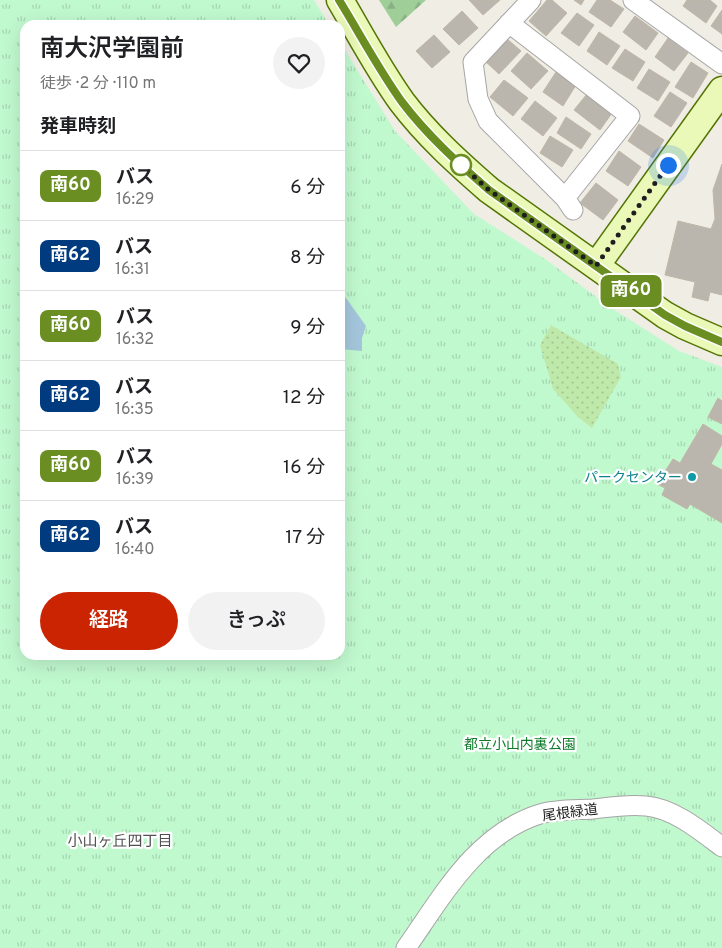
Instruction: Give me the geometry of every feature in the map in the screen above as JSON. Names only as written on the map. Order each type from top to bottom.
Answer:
[{"type":"street","points":[[340,0],[402,101],[423,128],[463,168],[482,184],[665,315],[722,342]]},
{"type":"street","points":[[509,23],[630,116],[569,204],[488,121],[478,99],[473,62],[509,23],[531,0]]},
{"type":"street","points":[[633,0],[722,64]]},
{"type":"street","points":[[596,266],[722,90]]},
{"type":"street","name":"尾根緑道","points":[[406,948],[465,865],[496,836],[520,822],[542,814],[632,805],[648,806],[680,818],[698,828],[722,847]]},
{"type":"green space","name":"都立小山内裏公園","points":[[0,0],[314,0],[326,20],[20,20],[20,660],[345,660],[345,50],[395,131],[474,214],[545,259],[610,307],[679,351],[722,367],[722,948],[0,948]]},
{"type":"green space","points":[[379,0],[426,0],[396,27]]},
{"type":"green space","points":[[551,325],[618,364],[621,377],[592,428],[578,417],[553,389],[540,345]]},
{"type":"water","points":[[345,298],[366,326],[362,338],[362,351],[345,349]]},
{"type":"building","points":[[469,0],[500,0],[483,15]]},
{"type":"building","points":[[547,0],[552,0],[567,13],[546,36],[529,21]]},
{"type":"building","points":[[574,0],[584,0],[581,5]]},
{"type":"building","points":[[597,0],[610,0],[624,9],[611,27],[589,12]]},
{"type":"building","points":[[687,0],[710,0],[717,6],[706,23],[683,6]]},
{"type":"building","points":[[722,10],[722,34],[711,26]]},
{"type":"building","points":[[462,11],[478,28],[459,45],[443,29]]},
{"type":"building","points":[[577,13],[594,25],[579,46],[561,33]]},
{"type":"building","points":[[635,16],[658,33],[646,50],[623,32]]},
{"type":"building","points":[[599,32],[620,46],[607,65],[587,51]]},
{"type":"building","points":[[434,35],[450,52],[432,68],[416,51]]},
{"type":"building","points":[[506,38],[521,51],[499,74],[485,61]]},
{"type":"building","points":[[668,38],[688,53],[674,71],[655,57]]},
{"type":"building","points":[[625,49],[645,62],[633,81],[612,68]]},
{"type":"building","points":[[527,53],[548,71],[531,89],[511,71]]},
{"type":"building","points":[[691,62],[708,73],[693,98],[675,87]]},
{"type":"building","points":[[649,69],[670,82],[658,101],[637,88]]},
{"type":"building","points":[[556,72],[576,85],[563,106],[543,92]]},
{"type":"building","points":[[504,80],[528,98],[513,116],[490,97]]},
{"type":"building","points":[[670,92],[687,103],[671,127],[654,116]]},
{"type":"building","points":[[587,94],[612,113],[600,130],[574,110]]},
{"type":"building","points":[[535,101],[557,118],[543,136],[521,119]]},
{"type":"building","points":[[566,117],[591,134],[581,149],[557,133]]},
{"type":"building","points":[[639,124],[664,140],[653,158],[628,141]]},
{"type":"building","points":[[550,136],[573,150],[562,167],[540,153]]},
{"type":"building","points":[[619,151],[641,167],[628,186],[606,171]]},
{"type":"building","points":[[722,164],[722,295],[710,292],[708,301],[692,297],[695,282],[665,275],[678,221],[711,229],[715,219],[713,190]]},
{"type":"building","points":[[596,183],[618,200],[603,220],[580,203]]},
{"type":"building","points":[[718,398],[722,401],[722,424],[708,417]]},
{"type":"building","name":"パークセンター","points":[[703,424],[722,436],[722,444],[711,464],[722,470],[722,523],[690,504],[687,509],[662,495],[665,488],[657,484],[673,459],[680,463]]},
{"type":"bus line","name":"南60","points":[[339,0],[402,101],[423,128],[463,168],[489,190],[665,315],[722,342]]},
{"type":"place","name":"パークセンター","points":[[692,477]]},
{"type":"district","name":"小山ヶ丘四丁目","points":[[120,841]]},
{"type":"route","points":[[461,165],[489,190],[596,266],[668,165]]}]
